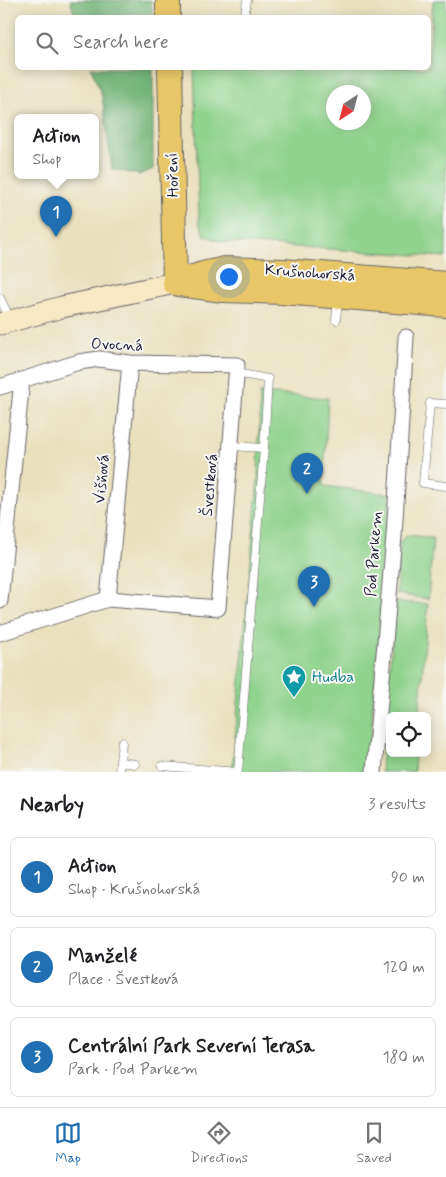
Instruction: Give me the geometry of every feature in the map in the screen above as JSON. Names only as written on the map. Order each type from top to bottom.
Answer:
[{"type":"main road","points":[[168,0],[168,15]]},
{"type":"main road","name":"Hoření","points":[[170,70],[175,284]]},
{"type":"main road","name":"Krušnohorská","points":[[175,284],[203,274],[225,269],[291,271],[446,284]]},
{"type":"main road","name":"Krušnohorská","points":[[175,284],[223,290],[282,292],[446,306]]},
{"type":"street","name":"Krušnohorská","points":[[5,323],[62,307],[175,284]]},
{"type":"street","name":"Pod Parkem","points":[[374,772],[394,536],[406,337]]},
{"type":"street","name":"Ovocná","points":[[0,387],[79,362],[99,359],[130,363],[236,369]]},
{"type":"street","name":"Višňová","points":[[108,599],[130,363]]},
{"type":"street","name":"Švestková","points":[[108,599],[218,608],[236,369]]},
{"type":"street","points":[[0,601],[22,380]]},
{"type":"street","points":[[0,633],[108,599]]},
{"type":"lane","points":[[244,15],[247,0]]},
{"type":"lane","points":[[336,320],[339,297]]},
{"type":"lane","points":[[0,298],[5,323]]},
{"type":"lane","points":[[162,766],[238,772],[268,379],[236,369]]},
{"type":"lane","points":[[446,404],[430,403],[423,483],[446,486],[446,481]]},
{"type":"lane","points":[[231,446],[264,448]]},
{"type":"lane","points":[[119,772],[122,742]]},
{"type":"lane","points":[[120,762],[135,764]]},
{"type":"green space","points":[[70,0],[151,0],[153,15],[74,15]]},
{"type":"green space","points":[[446,0],[446,257],[223,242],[205,236],[199,223],[194,70],[431,70],[433,1]]},
{"type":"green space","points":[[92,70],[153,70],[153,169],[139,175],[112,169],[102,96]]},
{"type":"green space","points":[[260,393],[328,398],[324,486],[390,494],[368,772],[232,772],[258,479]]},
{"type":"green space","points":[[407,535],[433,538],[428,599],[396,594],[400,541]]},
{"type":"green space","points":[[396,602],[428,604],[419,712],[386,712],[385,714]]},
{"type":"green space","points":[[384,720],[386,720],[386,757],[415,757],[414,772],[381,772]]},
{"type":"place","name":"Action","points":[[56,237]]},
{"type":"place","name":"Manželé","points":[[307,494]]},
{"type":"place","name":"Centrální Park Severní Terasa","points":[[314,607]]},
{"type":"place","name":"Hudba","points":[[294,698]]}]
